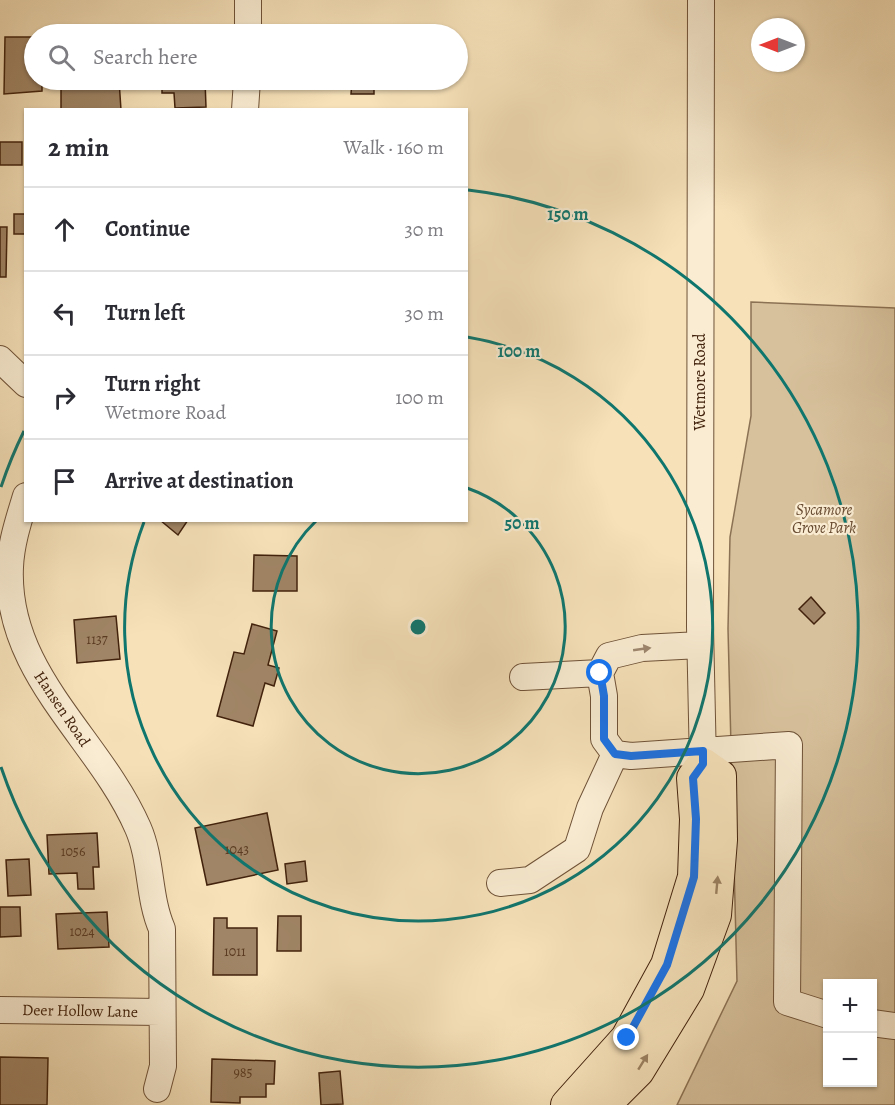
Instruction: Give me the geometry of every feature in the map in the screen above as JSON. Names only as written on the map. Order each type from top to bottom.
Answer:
[{"type":"main road","name":"Wetmore Road","points":[[567,1105],[627,1038],[667,965],[694,877],[696,819],[693,778],[703,758]]},
{"type":"main road","points":[[604,1105],[638,1071],[688,989],[715,915],[721,840],[720,776],[703,758]]},
{"type":"street","points":[[248,0],[248,24]]},
{"type":"street","name":"Wetmore Road","points":[[701,0],[700,645],[703,758]]},
{"type":"street","points":[[245,108],[246,90]]},
{"type":"street","points":[[0,359],[24,382]]},
{"type":"street","name":"Hansen Road","points":[[24,505],[10,567],[13,609],[25,651],[45,688],[101,765],[138,828],[150,871],[155,913],[162,929],[153,1012],[163,1066],[158,1097]]},
{"type":"street","points":[[700,645],[642,648],[609,656],[600,673],[604,696],[604,739],[615,754],[631,756],[703,758],[789,745],[787,1002],[823,1014]]},
{"type":"street","points":[[523,677],[600,673]]},
{"type":"street","points":[[500,883],[530,880],[577,849],[590,808],[615,754]]},
{"type":"street","name":"Deer Hollow Lane","points":[[0,1010],[153,1012]]},
{"type":"street","points":[[877,1024],[895,1026]]},
{"type":"green space","name":"Sycamore Grove Park","points":[[751,302],[895,308],[895,1105],[677,1105],[737,981],[728,629],[730,537],[751,416]]},
{"type":"building","points":[[5,37],[24,37],[24,90],[42,91],[4,94]]},
{"type":"building","points":[[61,90],[120,90],[121,108],[61,108]]},
{"type":"building","points":[[162,90],[205,90],[206,107],[175,108],[174,93],[162,93]]},
{"type":"building","points":[[351,90],[374,90],[374,94],[351,94]]},
{"type":"building","points":[[0,142],[22,142],[22,165],[0,165]]},
{"type":"building","points":[[14,214],[24,214],[24,234],[14,234]]},
{"type":"building","points":[[0,227],[7,227],[6,277],[0,277]]},
{"type":"building","points":[[162,522],[187,522],[178,535]]},
{"type":"building","points":[[254,555],[297,556],[297,591],[253,591]]},
{"type":"building","points":[[811,597],[825,613],[814,624],[799,609]]},
{"type":"building","points":[[116,616],[120,659],[77,663],[74,620]]},
{"type":"building","points":[[252,624],[277,631],[268,665],[279,668],[274,686],[265,683],[253,726],[217,716],[234,652],[244,654]]},
{"type":"building","points":[[267,813],[278,870],[207,885],[195,828]]},
{"type":"building","points":[[97,833],[99,867],[93,867],[94,889],[78,889],[77,873],[49,874],[47,835]]},
{"type":"building","points":[[29,859],[31,895],[8,896],[6,860]]},
{"type":"building","points":[[305,861],[307,881],[287,884],[285,864]]},
{"type":"building","points":[[0,907],[20,907],[21,936],[0,937]]},
{"type":"building","points":[[107,912],[109,947],[58,949],[56,914]]},
{"type":"building","points":[[278,916],[301,916],[301,951],[277,951]]},
{"type":"building","points":[[214,918],[227,918],[227,928],[257,928],[257,975],[213,975]]},
{"type":"building","points":[[0,1057],[48,1058],[47,1105],[0,1105]]},
{"type":"building","points":[[212,1059],[275,1061],[274,1084],[266,1084],[266,1097],[240,1097],[240,1103],[211,1102]]},
{"type":"building","points":[[340,1071],[343,1104],[321,1105],[319,1073]]},
{"type":"route","points":[[600,673],[604,696],[604,739],[615,754],[631,756],[703,751],[703,764],[693,778],[696,819],[694,877],[667,965],[627,1038]]}]
